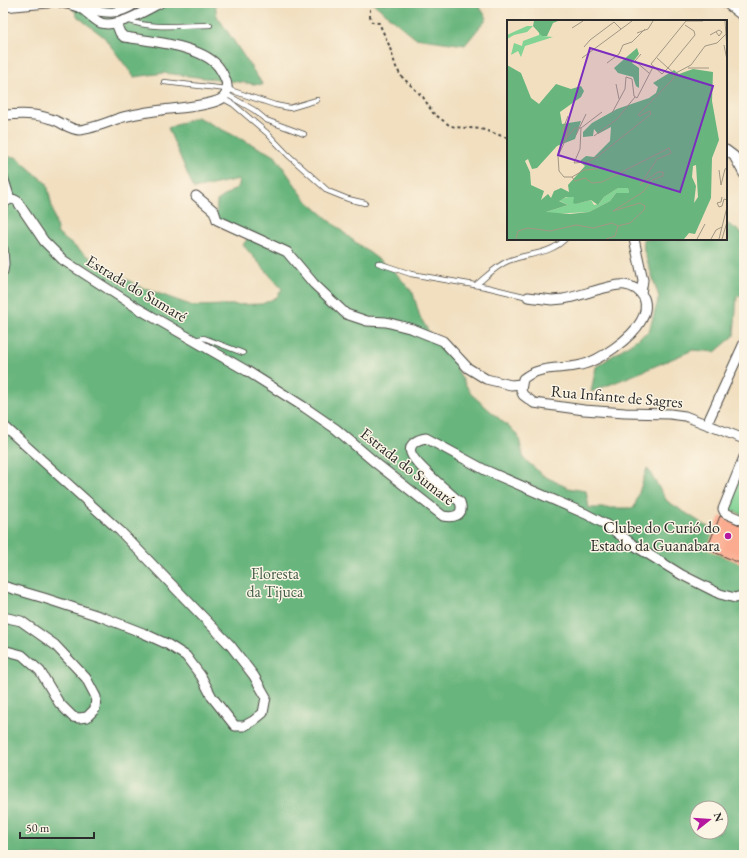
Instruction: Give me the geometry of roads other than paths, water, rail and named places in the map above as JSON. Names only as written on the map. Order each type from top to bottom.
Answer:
[{"type":"street","points":[[3,7],[48,3]]},
{"type":"street","points":[[62,3],[106,13],[117,12],[136,3]]},
{"type":"street","points":[[81,8],[101,23],[121,21],[136,16],[160,3]]},
{"type":"street","points":[[726,3],[744,17]]},
{"type":"street","points":[[3,115],[39,115],[79,130],[148,112],[193,106],[225,94],[226,78],[218,66],[206,57],[194,51],[163,42],[124,37],[120,33],[121,21]]},
{"type":"street","points":[[727,151],[734,156],[744,174]]},
{"type":"street","points":[[3,177],[6,202]]},
{"type":"street","points":[[196,196],[214,211],[217,220],[287,252],[314,284],[346,314],[367,321],[386,322],[413,329],[443,341],[468,368],[486,379],[511,385],[521,384]]},
{"type":"street","name":"Estrada do Sumaré","points":[[6,202],[14,199],[17,202],[44,241],[63,260],[139,310],[194,340],[298,403],[336,429],[377,464],[443,516],[450,518],[455,516],[460,513],[462,507],[460,502],[417,463],[411,454],[411,448],[418,439],[426,438],[485,470],[586,514],[604,524],[682,575],[735,598],[744,595]]},
{"type":"street","name":"Rua Infante de Sagres","points":[[634,240],[643,280],[641,293],[645,301],[645,310],[642,320],[636,329],[602,356],[582,365],[538,370],[528,374],[523,379],[521,384],[523,395],[530,401],[538,404],[625,413],[670,414],[685,416],[744,439]]},
{"type":"street","points":[[3,249],[3,271]]},
{"type":"street","points":[[528,296],[552,300],[563,299],[624,284],[635,288],[641,293]]},
{"type":"street","points":[[707,424],[744,343]]},
{"type":"street","points":[[3,425],[120,531],[231,646],[254,676],[266,697],[263,712],[253,721],[244,726],[235,726],[230,722],[212,697],[202,676],[186,656],[168,644],[102,617],[3,586]]},
{"type":"street","points":[[744,457],[723,509],[725,513],[744,521]]},
{"type":"street","points":[[3,617],[21,621],[55,645],[86,678],[96,697],[95,709],[87,717],[73,717],[59,703],[40,671],[22,655],[3,650]]},
{"type":"lane","points":[[121,21],[151,25],[210,25]]},
{"type":"lane","points":[[164,82],[290,108],[317,100]]},
{"type":"lane","points":[[225,94],[254,110],[266,120],[304,134]]},
{"type":"lane","points":[[225,94],[233,104],[267,133],[284,151],[328,191],[348,199],[365,202]]},
{"type":"lane","points":[[476,285],[502,264],[510,260],[547,251],[561,244],[564,240]]},
{"type":"lane","points":[[378,264],[411,274],[476,285],[528,296]]},
{"type":"lane","points":[[194,340],[204,338],[243,353]]},
{"type":"place","name":"Clube do Curió do Estado da Guanabara","points":[[728,536]]},
{"type":"park label","name":"Floresta da Tijuca","points":[[275,582]]}]
